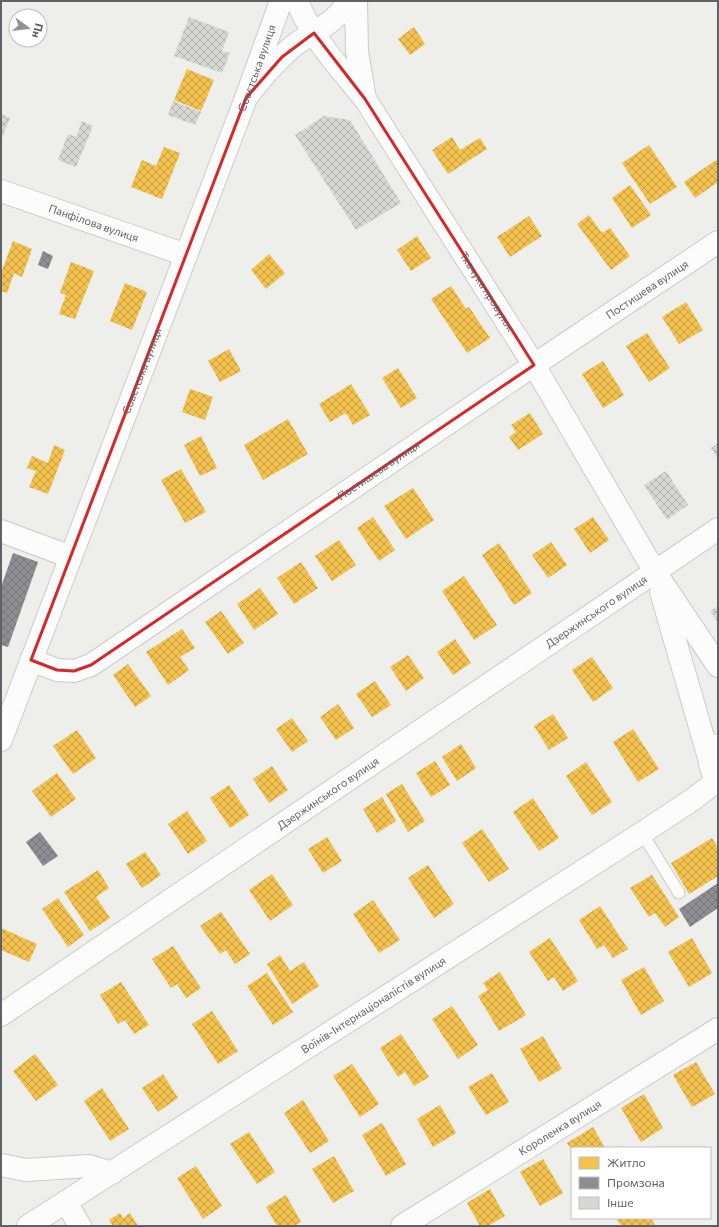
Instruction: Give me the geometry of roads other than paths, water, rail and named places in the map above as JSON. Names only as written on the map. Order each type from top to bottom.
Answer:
[{"type":"street","name":"Совєтська вулиця","points":[[1,740],[246,98],[280,1]]},
{"type":"street","points":[[298,1],[303,15],[314,33],[365,99]]},
{"type":"street","points":[[246,98],[262,77],[282,56],[335,18],[348,1]]},
{"type":"street","name":"Ткачука провулок","points":[[356,1],[357,52],[365,99],[534,365],[655,572]]},
{"type":"street","name":"Панфілова вулиця","points":[[1,191],[186,255]]},
{"type":"street","name":"Постишева вулиця","points":[[32,660],[57,670],[74,671],[91,665],[718,242]]},
{"type":"street","name":"Дзержинського вулиця","points":[[1,1015],[718,529]]},
{"type":"street","points":[[1,531],[71,557]]},
{"type":"street","points":[[655,572],[718,666]]},
{"type":"street","points":[[655,572],[709,758],[711,770],[717,781]]},
{"type":"street","points":[[709,758],[711,747],[718,736]]},
{"type":"street","name":"Воїнів-Інтернаціоналістів вулиця","points":[[28,1226],[692,800],[717,781]]},
{"type":"street","name":"Короленка вулиця","points":[[402,1226],[718,1029]]},
{"type":"street","points":[[1,1165],[26,1170],[89,1166],[112,1173]]},
{"type":"street","points":[[66,1202],[80,1226]]},
{"type":"lane","points":[[642,832],[679,893]]}]
